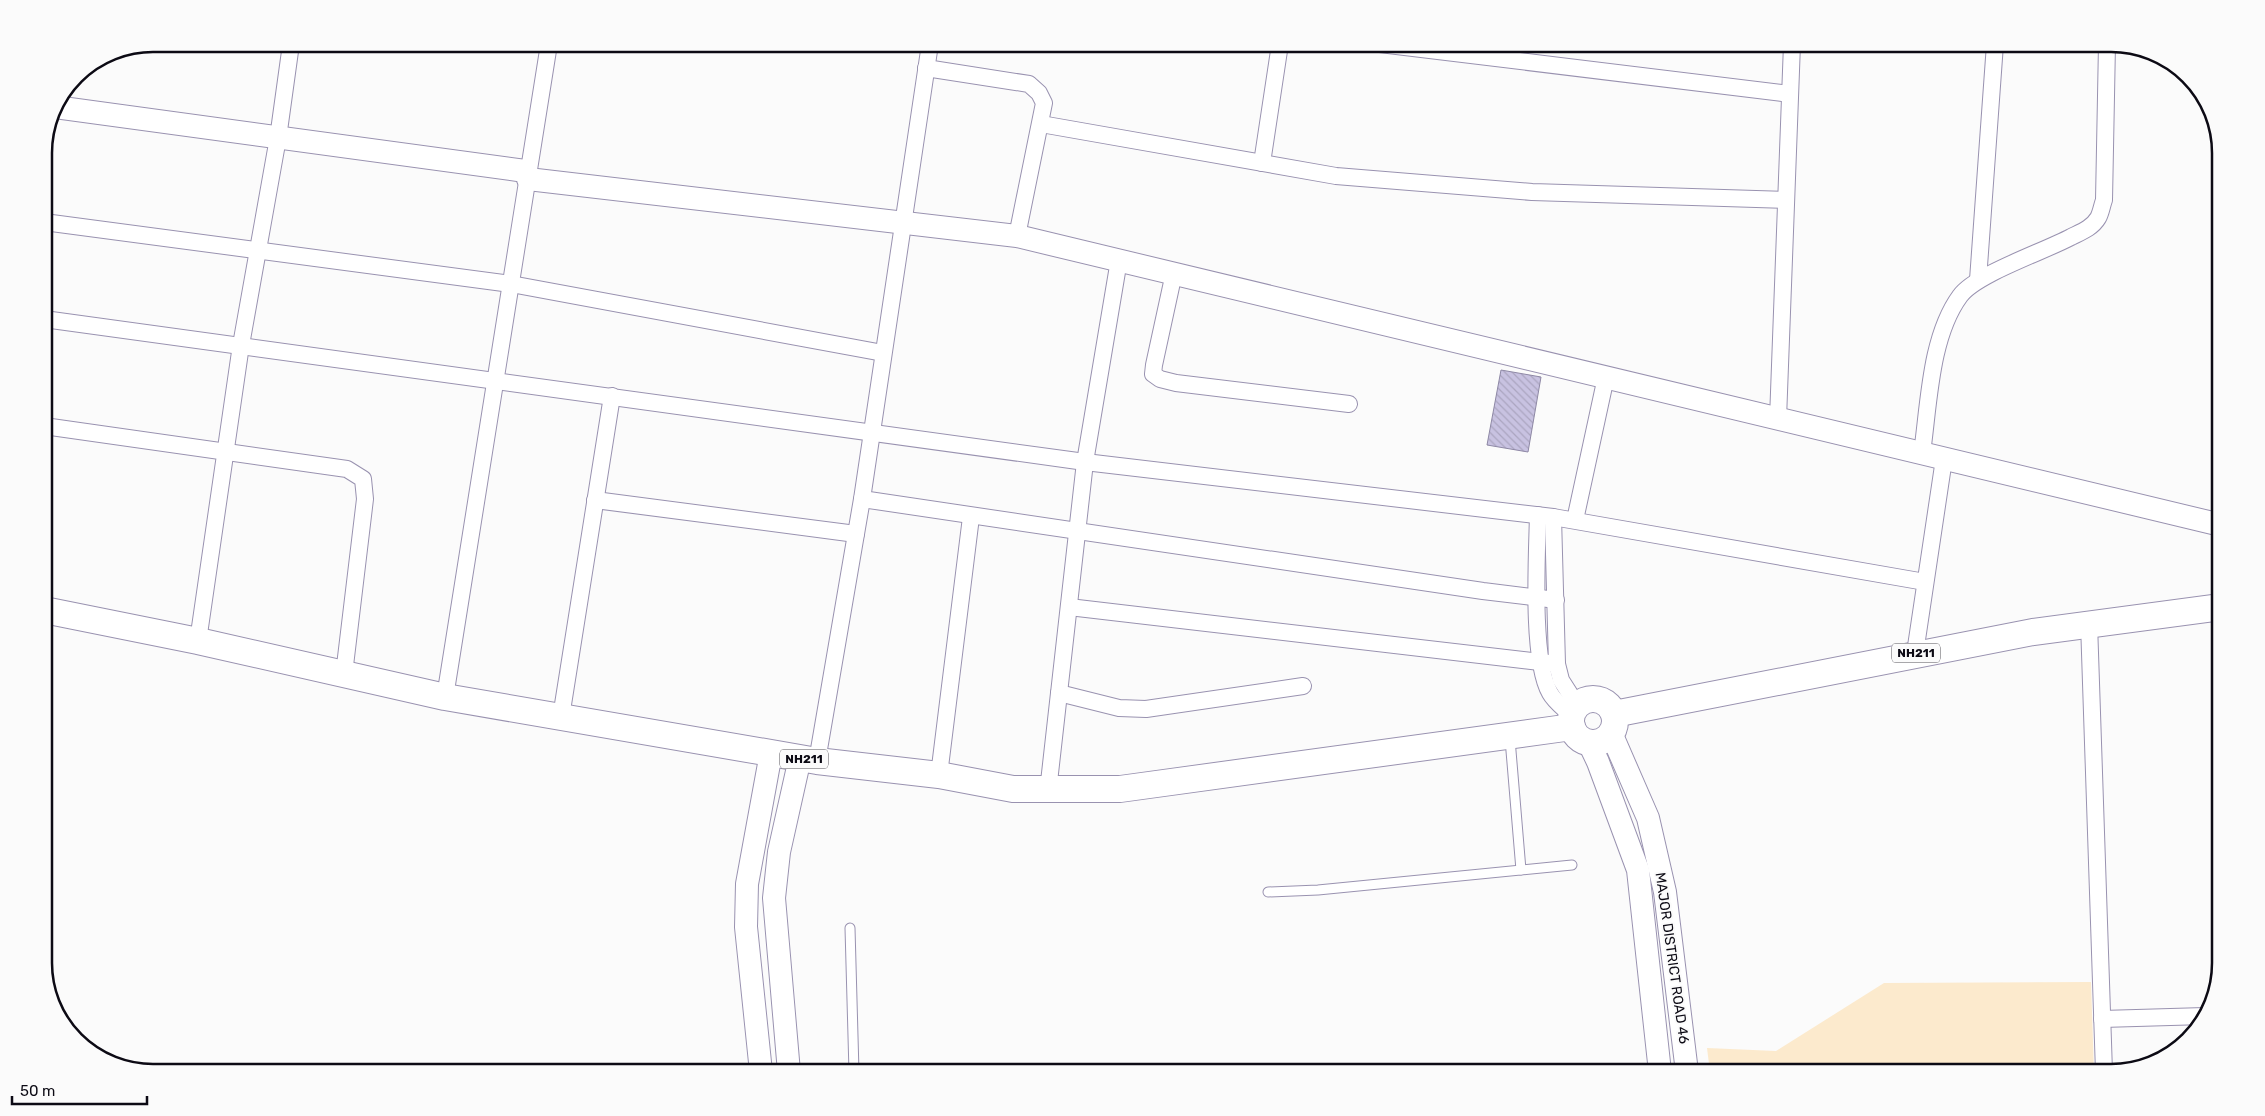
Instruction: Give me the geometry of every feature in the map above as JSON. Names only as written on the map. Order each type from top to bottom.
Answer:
[{"type":"main road","points":[[63,108],[525,171],[528,179],[1016,236],[2212,523]]},
{"type":"main road","name":"NH211","points":[[53,612],[198,641],[445,698],[771,752],[808,760],[939,775],[1014,789],[1048,791],[1120,789],[1510,737],[1589,723],[1915,653],[2089,623],[2212,608]]},
{"type":"main road","name":"MAJOR DISTRICT ROAD 46","points":[[1589,723],[1598,762],[1638,870],[1659,1064]]},
{"type":"main road","name":"MAJOR DISTRICT ROAD 46","points":[[1589,723],[1648,818],[1665,892],[1686,1064]]},
{"type":"main road","points":[[760,1064],[746,927],[747,884],[771,752]]},
{"type":"main road","points":[[788,1064],[774,898],[779,852],[808,760]]},
{"type":"street","points":[[198,641],[241,345],[278,138],[290,52]]},
{"type":"street","points":[[445,698],[549,52]]},
{"type":"street","points":[[808,760],[862,500],[929,52]]},
{"type":"street","points":[[1262,163],[1279,52]]},
{"type":"street","points":[[1446,52],[1790,94]]},
{"type":"street","points":[[1778,419],[1792,52]]},
{"type":"street","points":[[1978,280],[1994,52]]},
{"type":"street","points":[[1922,453],[1940,334],[1962,294],[1978,280],[2046,250],[2083,231],[2090,227],[2099,217],[2104,200],[2107,52]]},
{"type":"street","points":[[926,68],[1029,84],[1039,93],[1044,103],[1041,124],[1016,236]]},
{"type":"street","points":[[1041,124],[1336,176],[1466,188],[1786,200]]},
{"type":"street","points":[[53,223],[511,284],[883,353]]},
{"type":"street","points":[[1048,791],[1085,462],[1119,260]]},
{"type":"street","points":[[1174,273],[1153,374],[1160,379],[1176,383],[1350,404]]},
{"type":"street","points":[[53,320],[1085,462],[1575,520],[1926,582]]},
{"type":"street","points":[[1575,520],[1606,377]]},
{"type":"street","points":[[562,717],[612,396]]},
{"type":"street","points":[[53,427],[347,469],[363,479],[365,499],[344,674]]},
{"type":"street","points":[[1915,653],[1944,459]]},
{"type":"street","points":[[595,500],[856,534]]},
{"type":"street","points":[[862,500],[1537,599],[1556,600]]},
{"type":"street","points":[[1545,516],[1537,599],[1540,662],[1551,694],[1589,723]]},
{"type":"street","points":[[1545,516],[1556,600],[1557,664],[1567,692],[1589,723]]},
{"type":"street","points":[[939,775],[971,517]]},
{"type":"street","points":[[1069,607],[1557,664]]},
{"type":"street","points":[[2089,623],[2104,1064]]},
{"type":"street","points":[[1059,693],[1119,708],[1146,709],[1303,686]]},
{"type":"street","points":[[2102,1019],[2197,1016]]},
{"type":"lane","points":[[1510,737],[1520,870]]},
{"type":"lane","points":[[1268,892],[1318,890],[1572,866]]},
{"type":"lane","points":[[850,928],[854,1064]]},
{"type":"shaded area","points":[[2091,982],[2094,1064],[1709,1064],[1707,1048],[1776,1051],[1884,983]]},
{"type":"building","points":[[1501,370],[1541,377],[1528,452],[1487,445]]}]
